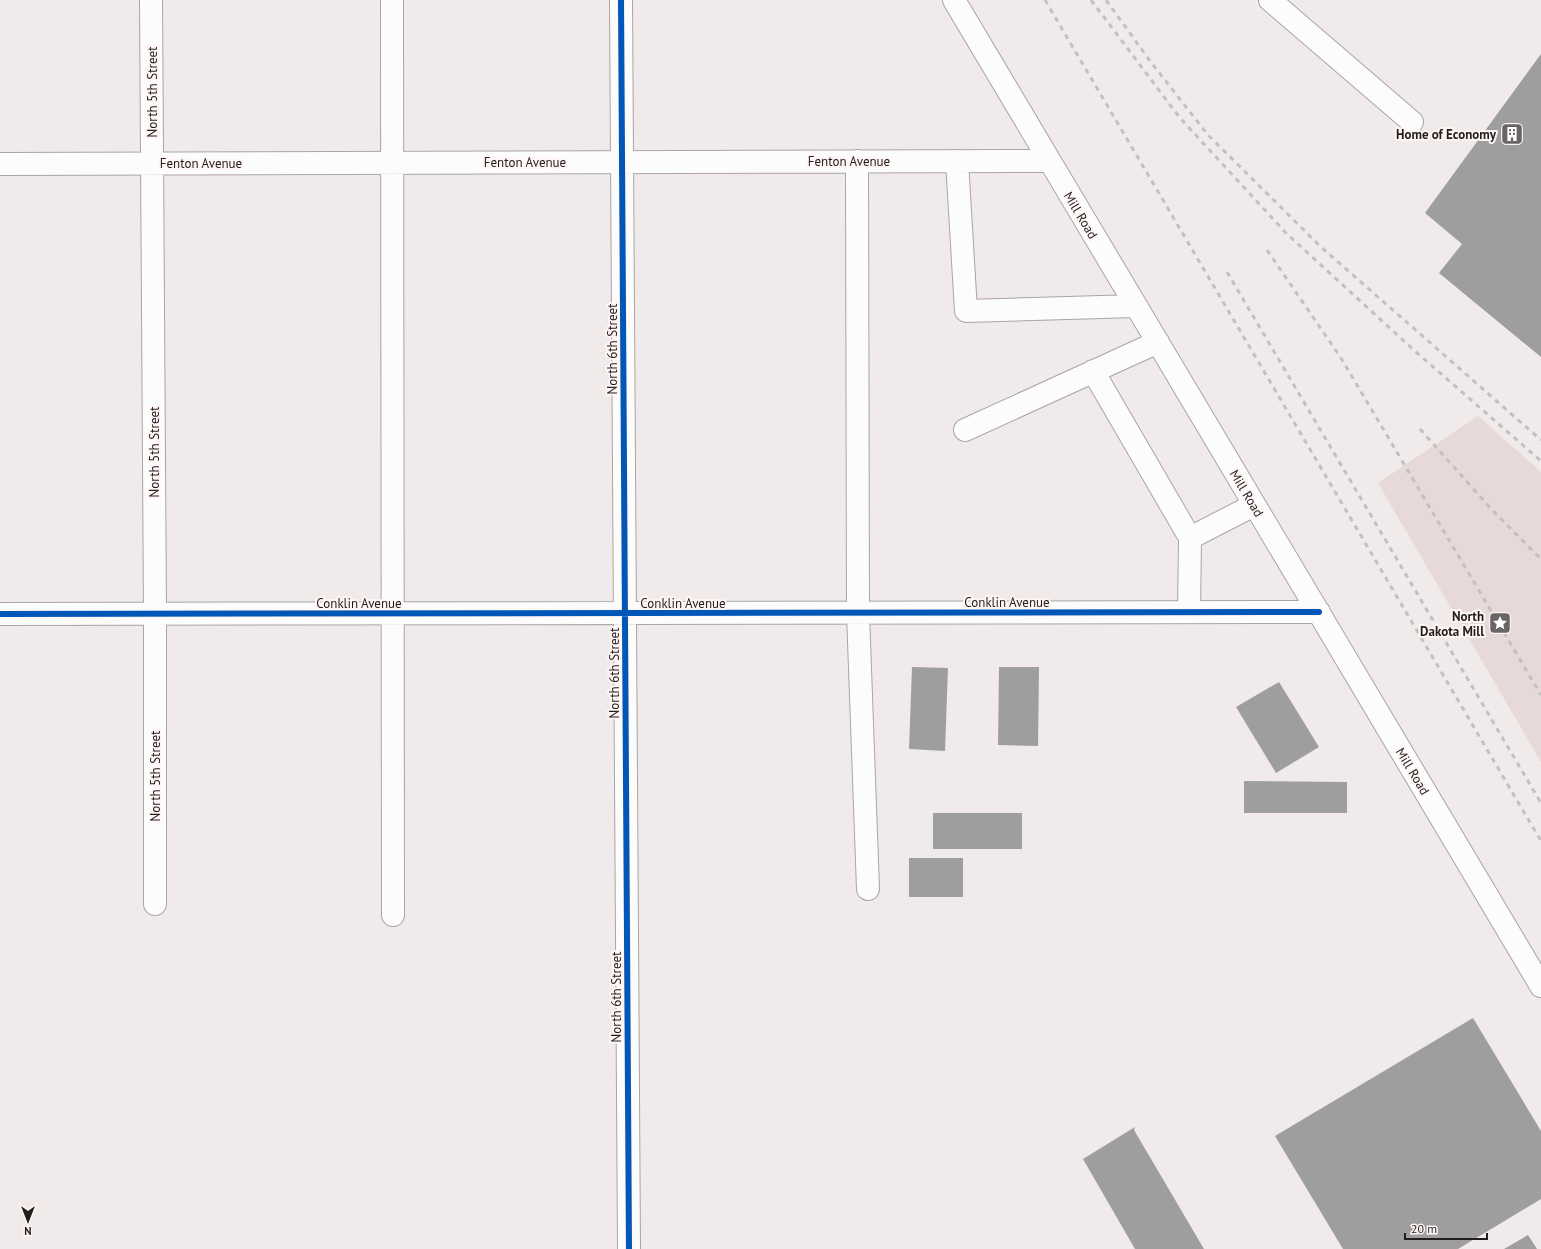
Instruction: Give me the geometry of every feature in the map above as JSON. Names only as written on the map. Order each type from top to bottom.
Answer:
[{"type":"street","name":"North 5th Street","points":[[152,0],[155,904]]},
{"type":"street","points":[[392,0],[391,162],[394,914]]},
{"type":"street","name":"North 6th Street","points":[[621,0],[629,1249]]},
{"type":"street","name":"Mill Road","points":[[954,0],[1541,986]]},
{"type":"street","points":[[1270,0],[1412,122]]},
{"type":"street","name":"Fenton Avenue","points":[[0,164],[622,161],[1049,161]]},
{"type":"street","points":[[857,161],[858,613],[868,888]]},
{"type":"street","points":[[957,161],[966,311],[1136,306]]},
{"type":"street","points":[[964,430],[1158,342]]},
{"type":"street","points":[[1093,371],[1190,538],[1189,612]]},
{"type":"street","points":[[1190,538],[1254,505]]},
{"type":"street","name":"Conklin Avenue","points":[[0,614],[1319,612]]},
{"type":"shaded area","name":"North Dakota Mill","points":[[1478,416],[1541,472],[1541,762],[1378,483]]},
{"type":"building","name":"Home of Economy","points":[[1541,54],[1541,357],[1439,273],[1462,244],[1425,213]]},
{"type":"building","points":[[912,667],[948,668],[945,751],[909,749]]},
{"type":"building","points":[[999,667],[1039,667],[1038,746],[998,745]]},
{"type":"building","points":[[1279,682],[1319,747],[1276,773],[1236,707]]},
{"type":"building","points":[[1244,781],[1347,782],[1347,813],[1244,813]]},
{"type":"building","points":[[933,813],[1022,813],[1022,849],[933,849]]},
{"type":"building","points":[[909,858],[963,858],[963,897],[909,897]]},
{"type":"building","points":[[1473,1018],[1541,1131],[1541,1199],[1458,1249],[1343,1249],[1275,1136]]},
{"type":"building","points":[[1135,1127],[1134,1130],[1204,1249],[1135,1249],[1083,1159]]},
{"type":"building","points":[[1528,1235],[1537,1249],[1504,1249]]},
{"type":"railway","points":[[1045,0],[1541,841]]},
{"type":"railway","points":[[1091,0],[1180,118],[1286,233],[1416,352],[1541,461]]},
{"type":"railway","points":[[1106,0],[1150,61],[1208,135],[1321,247],[1541,440]]},
{"type":"railway","points":[[1267,250],[1341,358],[1541,695]]},
{"type":"railway","points":[[1227,272],[1541,803]]},
{"type":"railway","points":[[1420,429],[1493,511],[1541,559]]},
{"type":"cycle path","points":[[621,0],[629,1249]]},
{"type":"cycle path","points":[[0,614],[1319,612]]},
{"type":"place","name":"Home of Economy","points":[[1512,134]]},
{"type":"place","name":"North Dakota Mill","points":[[1500,623]]}]
